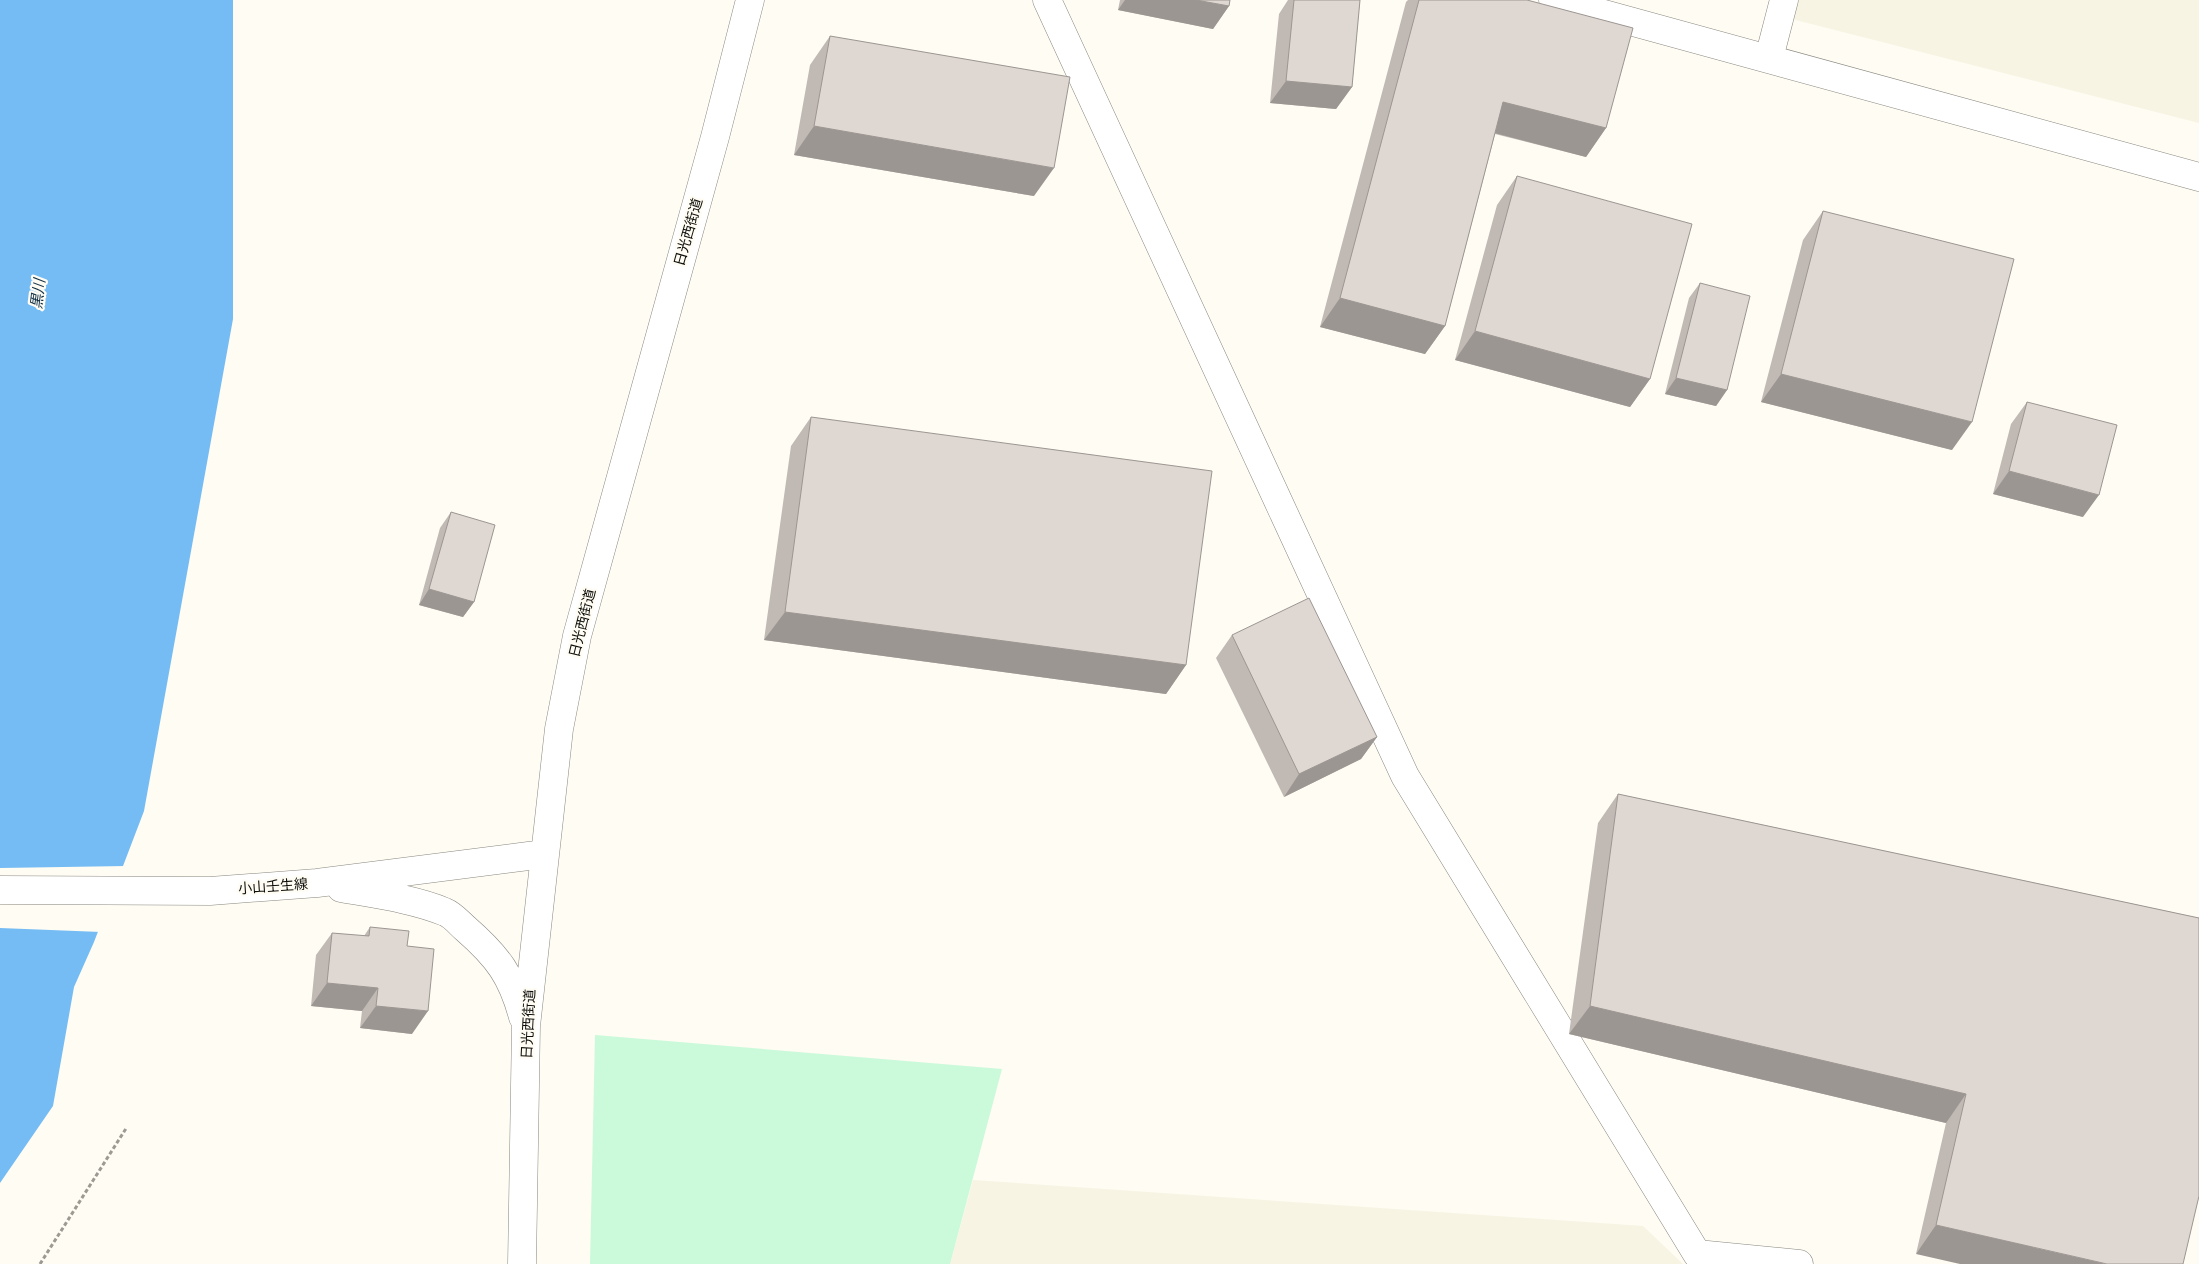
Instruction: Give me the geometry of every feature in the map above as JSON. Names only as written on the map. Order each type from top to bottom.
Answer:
[{"type":"street","name":"日光西街道","points":[[522,1264],[526,1026],[559,729],[577,636],[715,137],[750,0]]},
{"type":"street","points":[[1047,0],[1405,776],[1697,1254],[1799,1264]]},
{"type":"street","points":[[1553,0],[2199,176]]},
{"type":"street","points":[[1769,58],[1784,0]]},
{"type":"street","name":"小山壬生線","points":[[0,890],[210,891],[317,883],[544,854]]},
{"type":"street","points":[[317,883],[394,898],[447,913],[501,963],[516,992],[526,1026]]},
{"type":"path","points":[[40,1264],[127,1127]]},
{"type":"shaded area","points":[[1785,0],[2199,0],[2199,123],[1780,16]]},
{"type":"shaded area","points":[[973,1180],[1643,1226],[1683,1264],[950,1264]]},
{"type":"green space","points":[[595,1035],[1002,1069],[950,1264],[590,1264]]},
{"type":"water","name":"黒川","points":[[0,0],[233,0],[233,319],[144,811],[94,942],[74,987],[53,1106],[0,1183]]},
{"type":"pier","points":[[126,866],[101,932],[0,928],[0,868]]},
{"type":"building","points":[[1196,0],[1230,0],[1229,6]]},
{"type":"building","points":[[1294,0],[1360,0],[1352,87],[1286,81]]},
{"type":"building","points":[[1419,0],[1527,0],[1633,28],[1606,128],[1503,102],[1445,326],[1340,298]]},
{"type":"building","points":[[830,36],[1070,77],[1054,168],[814,126]]},
{"type":"building","points":[[1517,176],[1692,224],[1650,379],[1475,331]]},
{"type":"building","points":[[1823,211],[2014,259],[1972,422],[1781,374]]},
{"type":"building","points":[[1700,283],[1750,296],[1727,390],[1676,378]]},
{"type":"building","points":[[2027,402],[2117,425],[2099,495],[2009,471]]},
{"type":"building","points":[[811,417],[1212,471],[1186,665],[785,612]]},
{"type":"building","points":[[451,512],[495,525],[474,602],[429,589]]},
{"type":"building","points":[[1309,598],[1377,737],[1299,774],[1232,635]]},
{"type":"building","points":[[1618,794],[2199,918],[2199,1196],[2183,1264],[2107,1264],[1936,1225],[1966,1094],[1590,1006]]},
{"type":"building","points":[[370,927],[409,931],[407,946],[434,949],[428,1011],[376,1006],[378,988],[327,983],[332,933],[369,936]]}]
